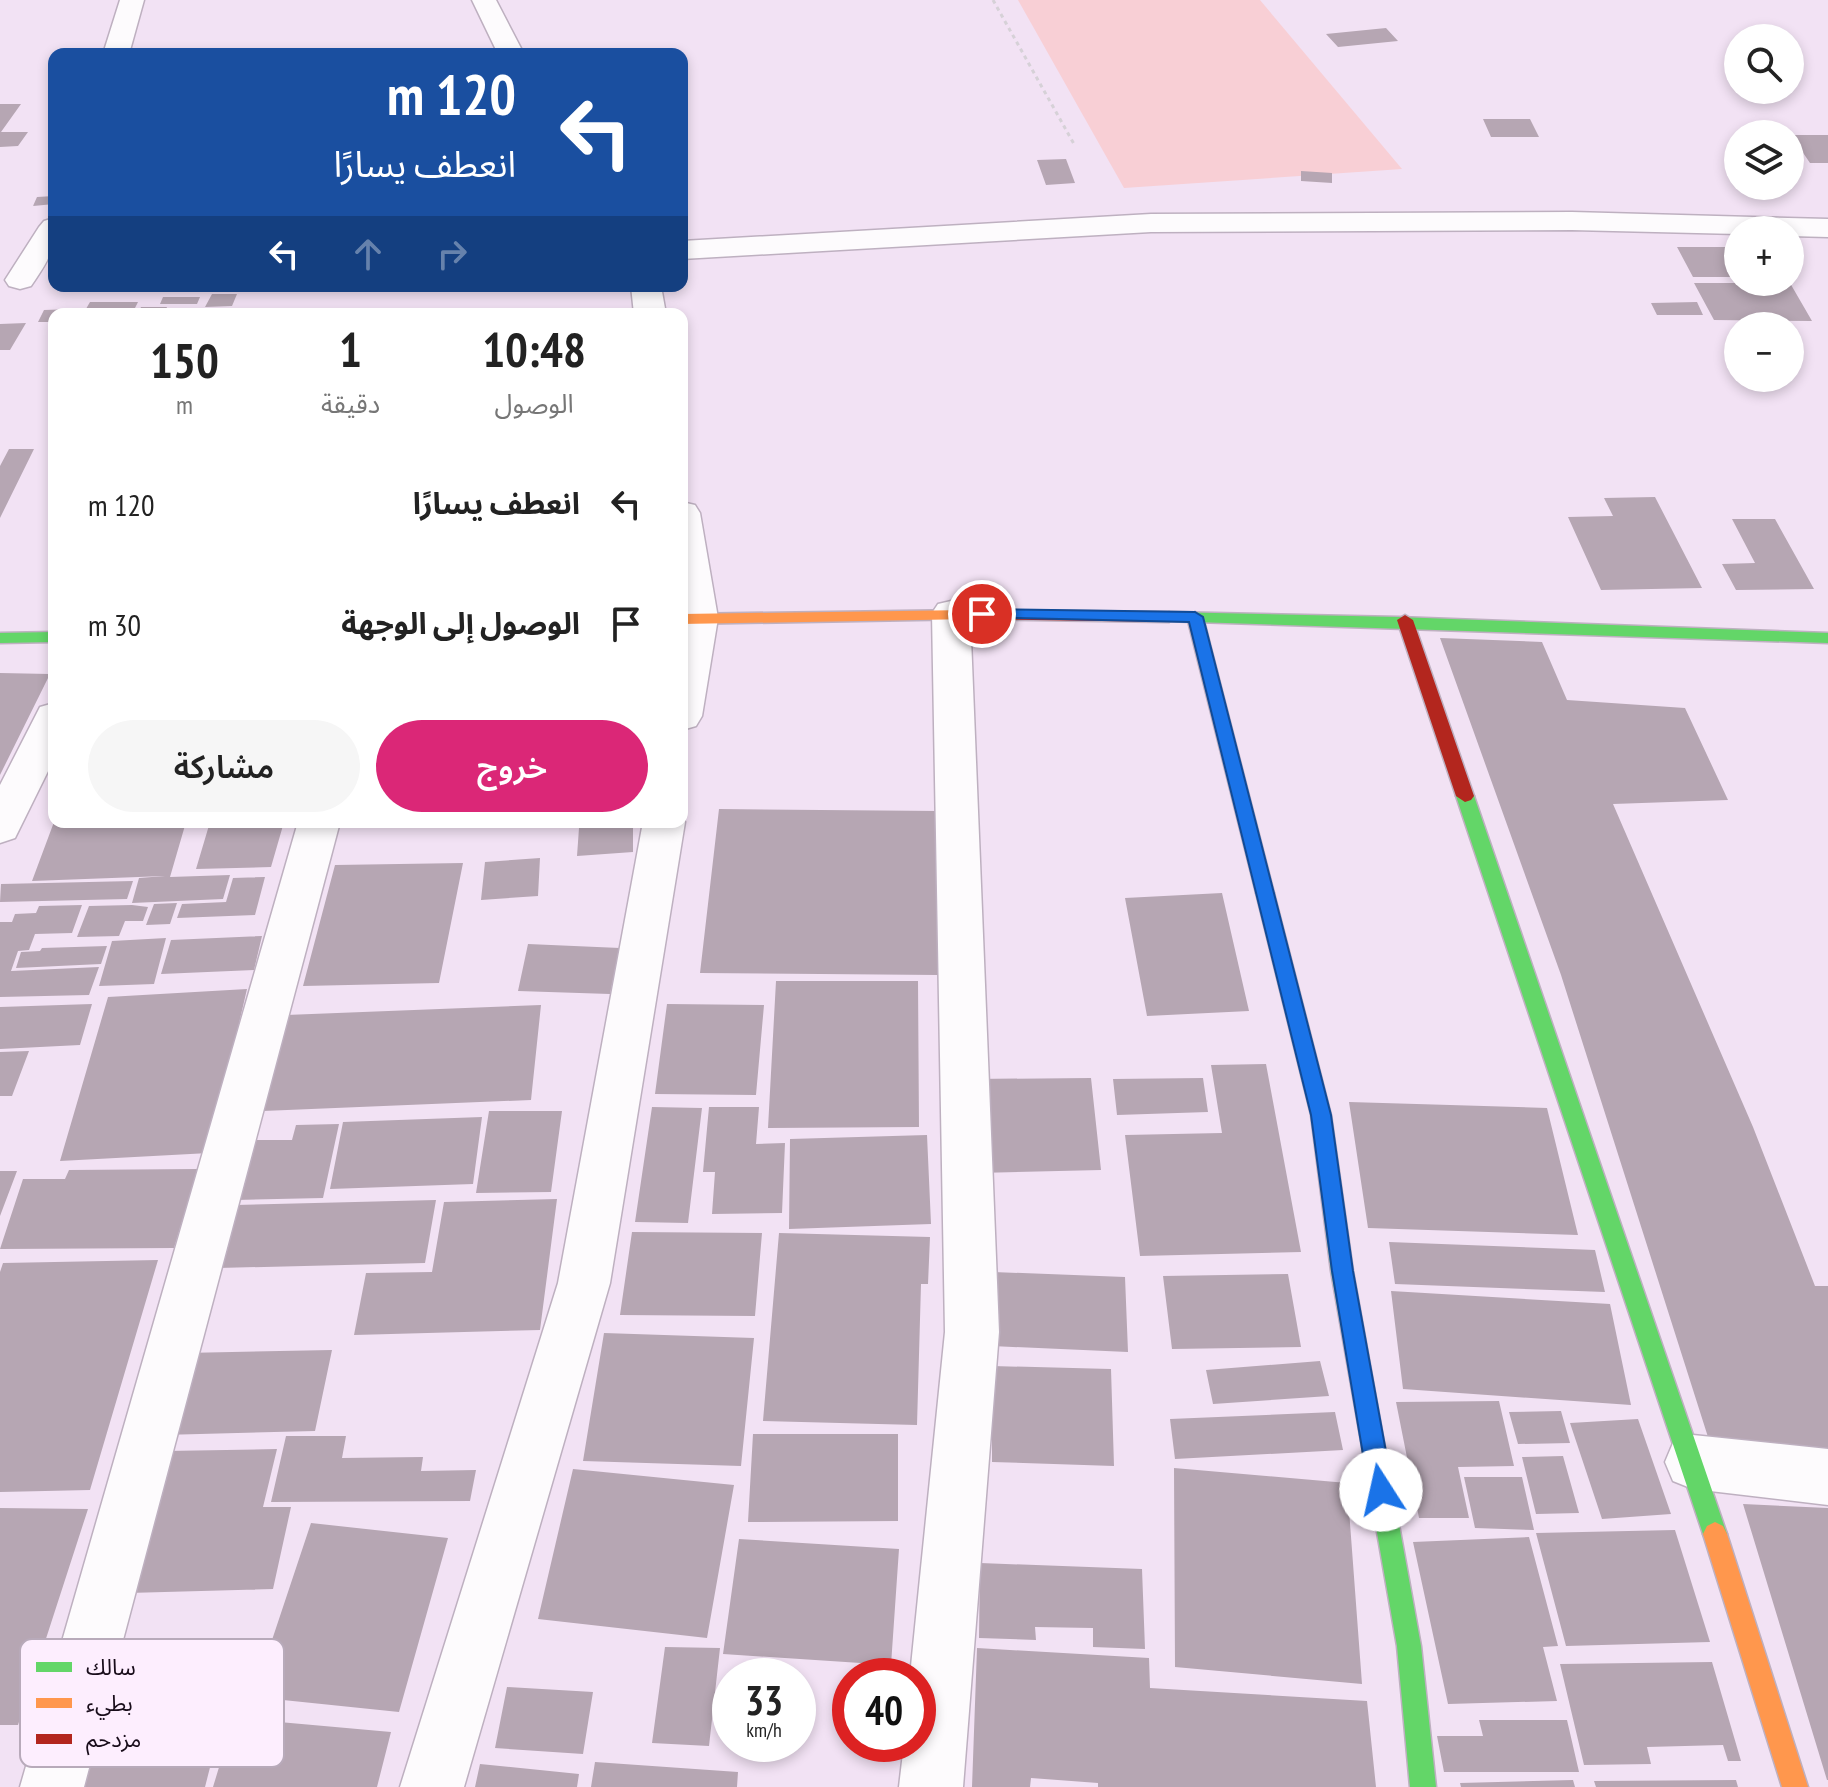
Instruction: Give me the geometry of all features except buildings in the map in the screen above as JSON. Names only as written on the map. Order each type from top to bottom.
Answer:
[{"type":"street","points":[[118,48],[132,0]]},
{"type":"street","points":[[484,0],[508,48]]},
{"type":"street","points":[[688,250],[1151,223],[1572,221],[1828,228]]},
{"type":"street","points":[[10,280],[48,234]]},
{"type":"street","points":[[10,280],[48,279]]},
{"type":"street","points":[[688,592],[688,642]]},
{"type":"street","points":[[690,618],[951,613],[1405,620],[1828,638]]},
{"type":"street","points":[[931,1787],[972,1332],[951,613]]},
{"type":"street","points":[[1195,617],[1321,1115],[1342,1271],[1409,1646],[1423,1787]]},
{"type":"street","points":[[1405,620],[1693,1462],[1795,1787]]},
{"type":"street","points":[[0,638],[48,637]]},
{"type":"street","points":[[0,827],[48,729]]},
{"type":"street","points":[[93,1639],[317,828]]},
{"type":"street","points":[[432,1787],[584,1283],[663,828]]},
{"type":"street","points":[[1693,1462],[1828,1477]]},
{"type":"street","points":[[52,1787],[58,1767]]},
{"type":"path","points":[[993,0],[1074,144]]},
{"type":"shaded area","points":[[1018,0],[1260,0],[1402,169],[1124,188]]},
{"type":"traffic: fast","points":[[1169,617],[1828,638]]},
{"type":"traffic: fast","points":[[0,638],[48,637]]},
{"type":"traffic: fast","points":[[1465,796],[1715,1534]]},
{"type":"traffic: fast","points":[[1265,893],[1321,1115],[1342,1271],[1409,1646],[1423,1787]]},
{"type":"traffic: slow","points":[[688,619],[968,615]]},
{"type":"traffic: slow","points":[[1195,617],[1265,893]]},
{"type":"traffic: slow","points":[[1715,1534],[1795,1787]]},
{"type":"traffic: jam","points":[[968,615],[1169,617]]},
{"type":"traffic: jam","points":[[1405,620],[1465,796]]},
{"type":"route","points":[[982,614],[1195,617],[1321,1115],[1342,1271],[1381,1490]]}]
